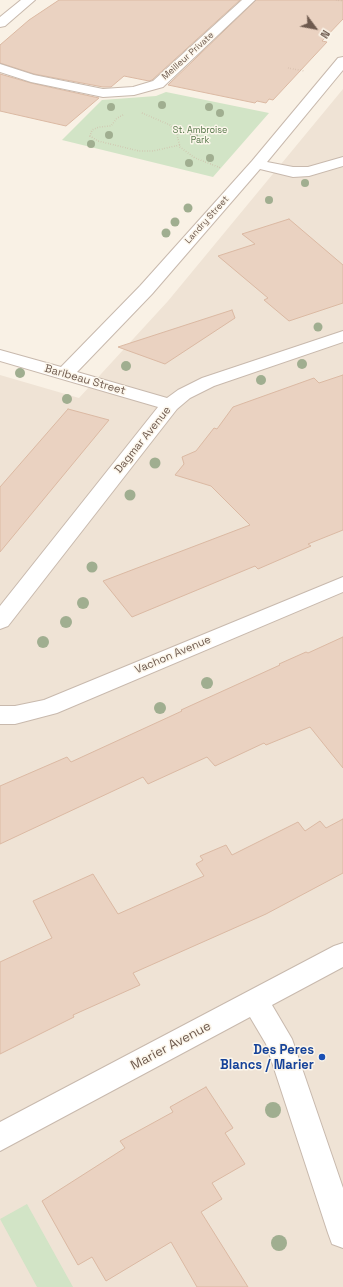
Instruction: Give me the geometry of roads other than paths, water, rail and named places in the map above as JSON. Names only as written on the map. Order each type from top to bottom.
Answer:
[{"type":"street","points":[[0,24],[28,0]]},
{"type":"street","name":"Meilleur Private","points":[[0,68],[31,78],[103,92],[134,91],[158,84],[249,0]]},
{"type":"street","name":"Landry Street","points":[[65,374],[146,290],[257,164],[343,61]]},
{"type":"street","points":[[257,164],[293,172],[308,171],[343,161]]},
{"type":"street","name":"Dagmar Avenue","points":[[0,621],[170,405],[184,394],[208,382],[343,336]]},
{"type":"street","name":"Baribeau Street","points":[[0,355],[170,405]]},
{"type":"street","name":"Vachon Avenue","points":[[0,715],[15,715],[49,707],[343,584]]},
{"type":"street","name":"Marier Avenue","points":[[0,1137],[343,954]]},
{"type":"street","points":[[255,1002],[278,1039],[343,1233]]},
{"type":"place","name":"Des Peres Blancs / Marier","points":[[322,1057]]},
{"type":"park label","name":"St. Ambroise Park","points":[[200,136]]}]
